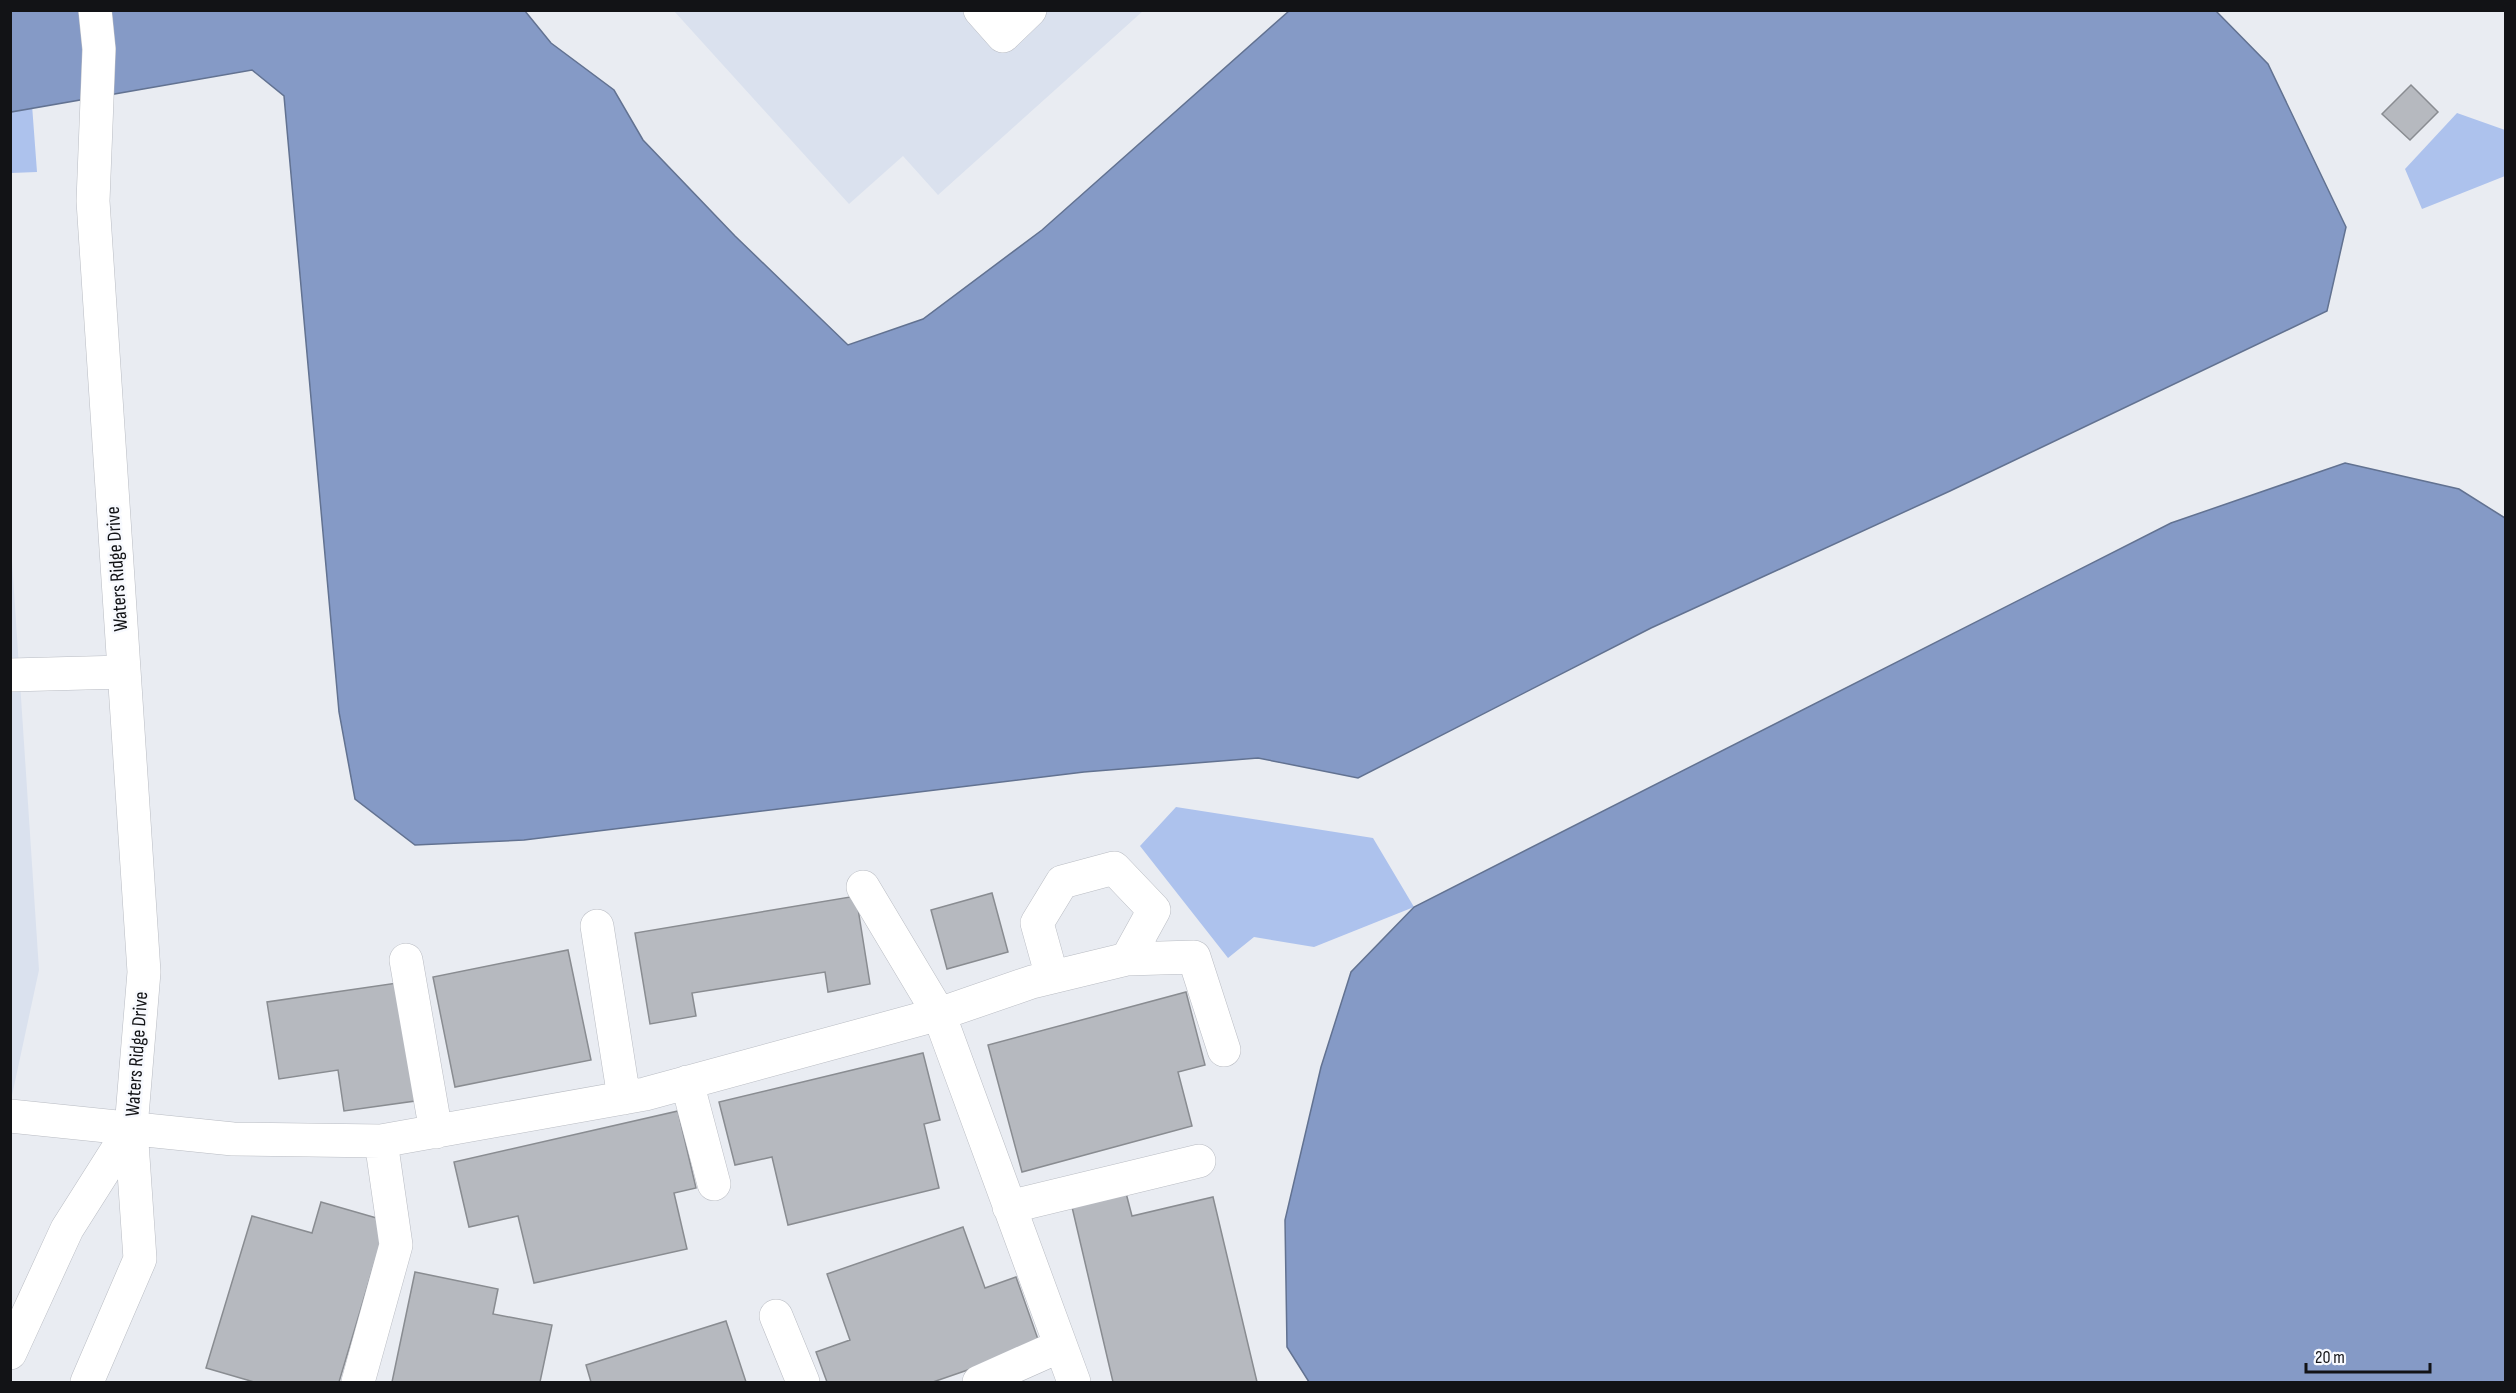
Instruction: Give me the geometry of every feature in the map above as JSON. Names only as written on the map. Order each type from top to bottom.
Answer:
[{"type":"street","name":"Waters Ridge Drive","points":[[87,1383],[140,1259],[131,1128],[144,972],[93,201],[99,49],[95,10]]},
{"type":"street","points":[[980,10],[1003,36],[1030,10]]},
{"type":"street","points":[[10,675],[124,672]]},
{"type":"street","points":[[1052,977],[1037,923],[1062,882],[1114,868],[1154,910],[1127,959]]},
{"type":"street","points":[[862,887],[939,1014],[1074,1383]]},
{"type":"street","points":[[597,926],[624,1098]]},
{"type":"street","points":[[10,1116],[233,1139],[381,1141],[624,1098],[939,1014],[1052,977],[1127,959],[1194,957],[1224,1050]]},
{"type":"street","points":[[406,960],[436,1132]]},
{"type":"street","points":[[687,1082],[714,1184]]},
{"type":"street","name":"Waters Ridge Drive","points":[[10,1353],[67,1229],[131,1128]]},
{"type":"street","points":[[358,1383],[396,1245],[381,1141]]},
{"type":"street","points":[[1009,1207],[1199,1161]]},
{"type":"street","points":[[776,1316],[803,1383]]},
{"type":"street","points":[[979,1383],[1060,1346]]},
{"type":"shaded area","points":[[2215,10],[2268,64],[2346,227],[2327,311],[1950,491],[1651,628],[1358,778],[1258,758],[1084,772],[524,840],[415,845],[355,799],[339,712],[284,96],[252,70],[11,112],[11,11],[525,11],[551,43],[614,90],[643,140],[735,236],[848,345],[923,319],[1042,230],[1289,11]]},
{"type":"shaded area","points":[[10,11],[25,11],[37,172],[11,173]]},
{"type":"shaded area","points":[[674,11],[1143,11],[938,195],[903,156],[849,204]]},
{"type":"shaded area","points":[[2457,113],[2505,130],[2505,176],[2422,209],[2405,169]]},
{"type":"shaded area","points":[[2345,463],[2459,489],[2505,518],[2505,1382],[1309,1382],[1287,1347],[1285,1220],[1321,1067],[1351,972],[1414,907],[2171,523]]},
{"type":"shaded area","points":[[10,531],[39,970],[11,1100],[10,1100]]},
{"type":"shaded area","points":[[1176,807],[1373,838],[1414,907],[1314,947],[1254,937],[1228,958],[1140,846]]},
{"type":"building","points":[[2411,85],[2438,112],[2410,140],[2382,114]]},
{"type":"building","points":[[992,893],[1008,952],[947,969],[931,910]]},
{"type":"building","points":[[856,896],[870,984],[828,992],[825,972],[692,993],[696,1016],[650,1024],[635,933]]},
{"type":"building","points":[[568,950],[591,1060],[455,1087],[433,977]]},
{"type":"building","points":[[397,983],[415,1101],[344,1111],[338,1070],[279,1079],[267,1002]]},
{"type":"building","points":[[1186,992],[1205,1065],[1178,1072],[1192,1126],[1022,1172],[988,1045]]},
{"type":"building","points":[[923,1053],[940,1120],[924,1124],[939,1188],[788,1225],[772,1157],[735,1165],[719,1102]]},
{"type":"building","points":[[678,1111],[696,1188],[674,1193],[687,1249],[534,1283],[518,1216],[469,1227],[454,1162]]},
{"type":"building","points":[[1126,1193],[1132,1216],[1213,1197],[1257,1382],[1113,1382],[1072,1207]]},
{"type":"building","points":[[321,1202],[387,1221],[339,1382],[254,1382],[206,1368],[252,1216],[312,1233]]},
{"type":"building","points":[[963,1227],[985,1288],[1016,1277],[1040,1345],[933,1382],[827,1382],[816,1352],[850,1340],[827,1274]]},
{"type":"building","points":[[415,1272],[498,1289],[493,1314],[552,1325],[540,1382],[392,1382]]},
{"type":"building","points":[[726,1321],[746,1382],[591,1382],[586,1365]]}]
